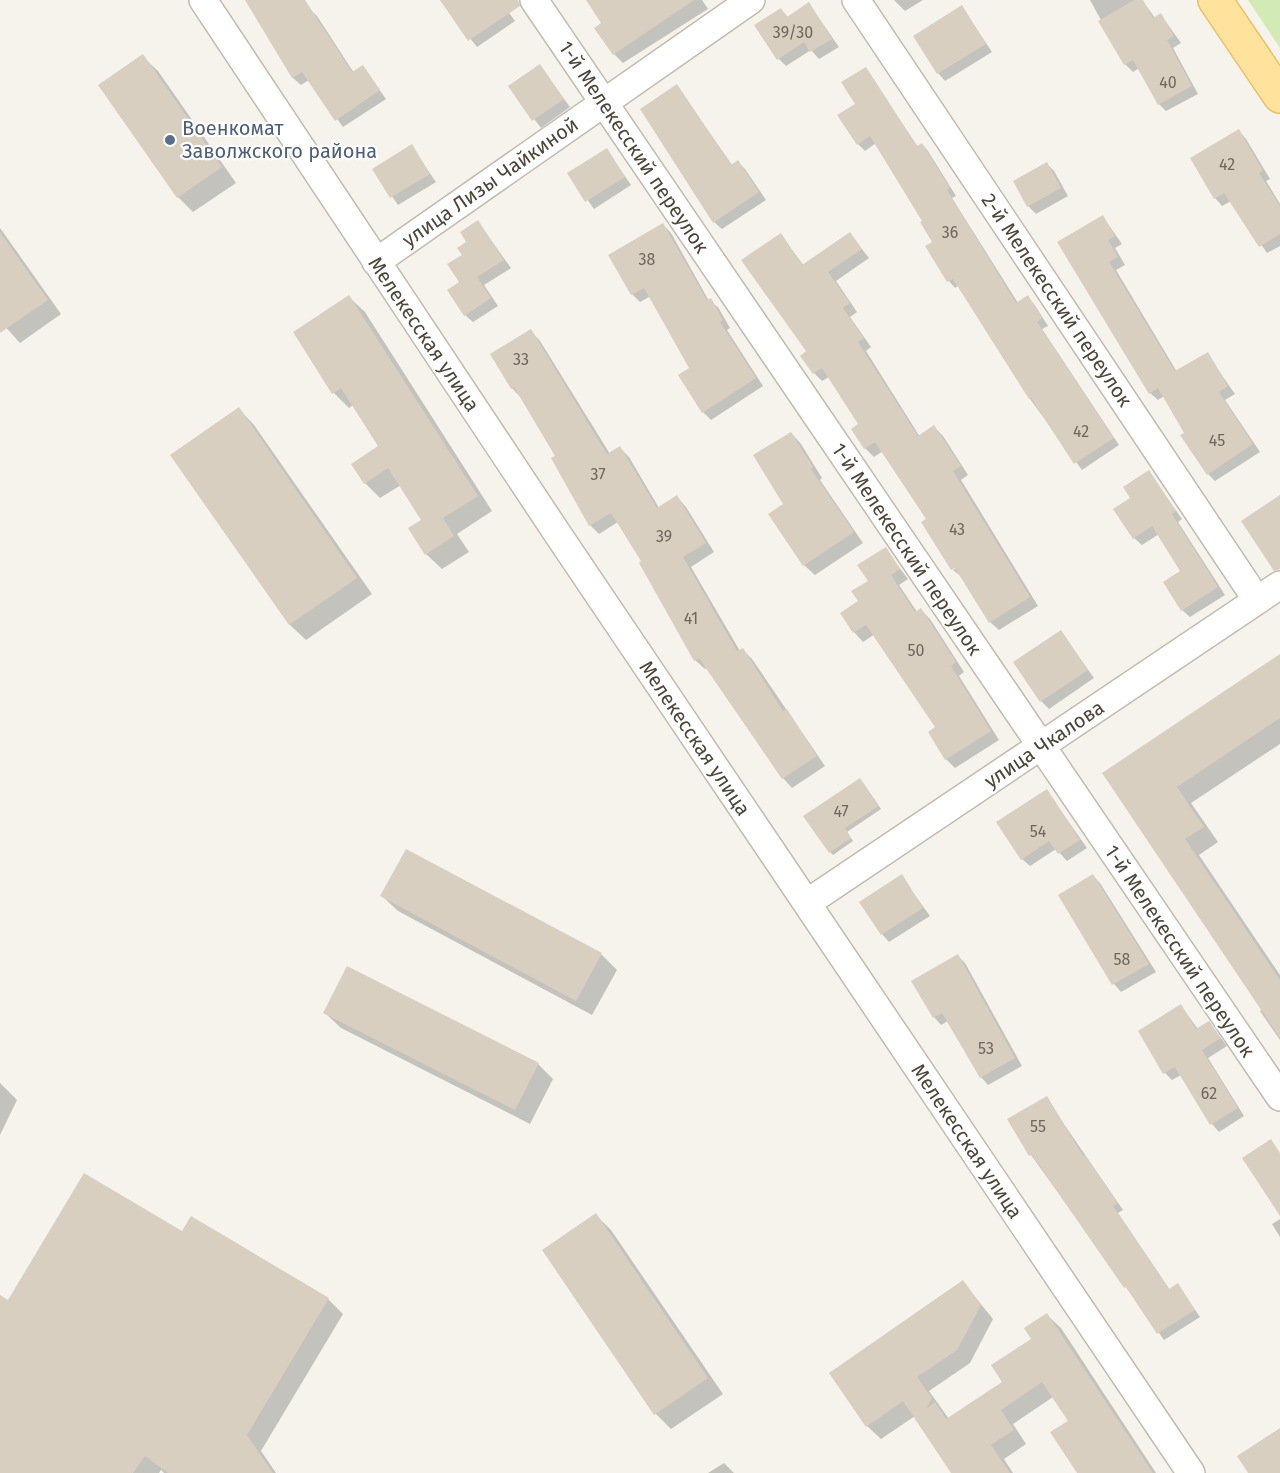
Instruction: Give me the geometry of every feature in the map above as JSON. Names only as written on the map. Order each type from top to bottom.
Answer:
[{"type":"main road","points":[[1215,0],[1280,96]]},
{"type":"street","name":"Мелекесская улица","points":[[203,0],[376,262],[1191,1473]]},
{"type":"street","name":"1-й Мелекесский переулок","points":[[534,0],[1280,1097]]},
{"type":"street","name":"улица Лизы Чайкиной","points":[[376,262],[751,0]]},
{"type":"street","name":"2-й Мелекесский переулок","points":[[856,0],[1257,600]]},
{"type":"street","name":"улица Чкалова","points":[[807,903],[1280,585]]},
{"type":"green space","points":[[1248,0],[1280,0],[1280,48]]},
{"type":"building","points":[[245,0],[305,0],[352,72],[363,65],[380,90],[335,121],[302,72],[292,78]]},
{"type":"building","points":[[440,0],[518,0],[520,6],[468,41]]},
{"type":"building","points":[[586,0],[694,0],[613,55],[594,28],[601,23]]},
{"type":"building","points":[[1134,0],[1143,0],[1153,18],[1161,13],[1174,36],[1167,40],[1192,86],[1158,105],[1133,60],[1124,65],[1098,21]]},
{"type":"building","points":[[809,2],[832,39],[810,52],[804,42],[777,60],[754,25],[781,8],[787,17]]},
{"type":"building","points":[[962,5],[986,44],[937,74],[913,36]]},
{"type":"building","name":"Военкомат Заволжского района","points":[[143,54],[222,167],[177,198],[98,85]]},
{"type":"building","points":[[540,64],[564,99],[532,121],[508,86]]},
{"type":"building","points":[[866,67],[917,146],[922,143],[950,188],[947,190],[1016,303],[1028,295],[1042,318],[1037,322],[1114,438],[1074,464],[1031,398],[1029,399],[953,279],[947,282],[925,246],[932,242],[920,222],[922,221],[870,136],[857,145],[837,115],[855,104],[841,82]]},
{"type":"building","points":[[677,84],[731,165],[738,160],[759,192],[713,223],[640,109]]},
{"type":"building","points":[[1239,129],[1263,171],[1259,173],[1280,206],[1280,234],[1259,247],[1224,193],[1214,199],[1190,158]]},
{"type":"building","points":[[412,144],[430,174],[390,198],[372,169]]},
{"type":"building","points":[[607,148],[625,177],[585,202],[567,173]]},
{"type":"building","points":[[1047,162],[1061,188],[1027,207],[1013,181]]},
{"type":"building","points":[[1103,215],[1115,236],[1108,240],[1118,257],[1109,262],[1175,371],[1208,352],[1228,386],[1219,392],[1253,444],[1207,475],[1180,435],[1184,433],[1158,388],[1149,394],[1057,242]]},
{"type":"building","points":[[478,220],[504,260],[477,277],[491,298],[464,316],[447,290],[459,282],[447,264],[462,255],[457,248],[466,242],[460,232]]},
{"type":"building","points":[[663,223],[707,300],[711,298],[723,320],[720,322],[756,378],[702,413],[678,375],[689,368],[644,288],[631,295],[608,255]]},
{"type":"building","points":[[0,232],[48,300],[0,333]]},
{"type":"building","points":[[850,232],[862,249],[828,272],[850,303],[843,308],[864,338],[858,342],[918,436],[934,425],[961,466],[953,471],[1030,597],[989,623],[955,568],[951,570],[921,522],[926,519],[875,442],[864,449],[851,429],[858,424],[822,368],[813,374],[800,356],[806,351],[741,260],[781,233],[802,265]]},
{"type":"building","points":[[349,295],[478,496],[443,518],[454,536],[425,555],[408,528],[421,520],[388,468],[364,484],[351,464],[378,446],[341,388],[332,394],[293,332]]},
{"type":"building","points":[[531,329],[607,454],[620,446],[657,508],[677,495],[706,543],[683,557],[737,651],[743,648],[783,711],[787,709],[817,756],[782,779],[699,658],[694,661],[639,563],[641,561],[611,513],[589,526],[551,458],[555,456],[514,387],[511,389],[490,354]]},
{"type":"building","points":[[239,407],[357,578],[289,625],[170,455]]},
{"type":"building","points":[[791,432],[813,467],[811,469],[854,532],[803,566],[768,514],[783,504],[753,455]]},
{"type":"building","points":[[1149,470],[1176,511],[1172,514],[1218,587],[1181,611],[1163,582],[1180,571],[1152,526],[1133,539],[1113,509],[1130,498],[1123,487]]},
{"type":"building","points":[[1280,495],[1280,569],[1274,571],[1241,521]]},
{"type":"building","points":[[886,547],[900,569],[891,575],[915,612],[921,608],[956,662],[951,666],[991,731],[945,760],[928,732],[935,727],[866,625],[853,633],[840,613],[858,601],[851,591],[868,581],[857,565]]},
{"type":"building","points":[[1061,630],[1088,670],[1040,702],[1013,662]]},
{"type":"building","points":[[1280,654],[1280,718],[1177,787],[1204,827],[1185,839],[1280,980],[1280,1038],[1102,773]]},
{"type":"building","points":[[860,778],[879,806],[845,828],[851,838],[829,853],[803,816]]},
{"type":"building","points":[[1047,789],[1080,840],[1058,854],[1049,841],[1021,860],[996,822]]},
{"type":"building","points":[[406,849],[602,953],[576,1001],[380,896]]},
{"type":"building","points":[[902,874],[923,908],[881,935],[859,902]]},
{"type":"building","points":[[1093,874],[1149,964],[1112,985],[1058,895]]},
{"type":"building","points":[[958,954],[1015,1058],[980,1078],[942,1013],[933,1018],[911,981]]},
{"type":"building","points":[[347,966],[539,1063],[515,1110],[323,1013]]},
{"type":"building","points":[[1181,1004],[1196,1029],[1209,1021],[1221,1038],[1202,1050],[1238,1108],[1210,1125],[1175,1067],[1163,1074],[1138,1031]]},
{"type":"building","points":[[1047,1096],[1083,1156],[1085,1155],[1118,1203],[1113,1206],[1169,1289],[1178,1283],[1195,1310],[1157,1334],[1032,1155],[1029,1156],[1007,1119]]},
{"type":"building","points":[[1271,1139],[1280,1153],[1280,1216],[1242,1158]]},
{"type":"building","points":[[84,1173],[182,1231],[191,1216],[329,1298],[247,1435],[273,1473],[168,1473],[145,1456],[133,1473],[0,1473],[0,1295],[8,1300]]},
{"type":"building","points":[[596,1213],[708,1378],[654,1415],[542,1250]]},
{"type":"building","points":[[963,1280],[981,1305],[957,1350],[917,1377],[932,1398],[927,1408],[935,1402],[946,1419],[1002,1382],[991,1365],[1031,1339],[1024,1328],[1047,1313],[1153,1473],[1077,1473],[1050,1432],[1068,1421],[1042,1382],[1001,1410],[1014,1430],[991,1445],[1010,1473],[951,1473],[903,1401],[866,1427],[829,1373]]},
{"type":"building","points":[[1280,1428],[1280,1473],[1248,1473],[1237,1456]]},
{"type":"place","name":"Военкомат Заволжского района","points":[[170,140]]}]
